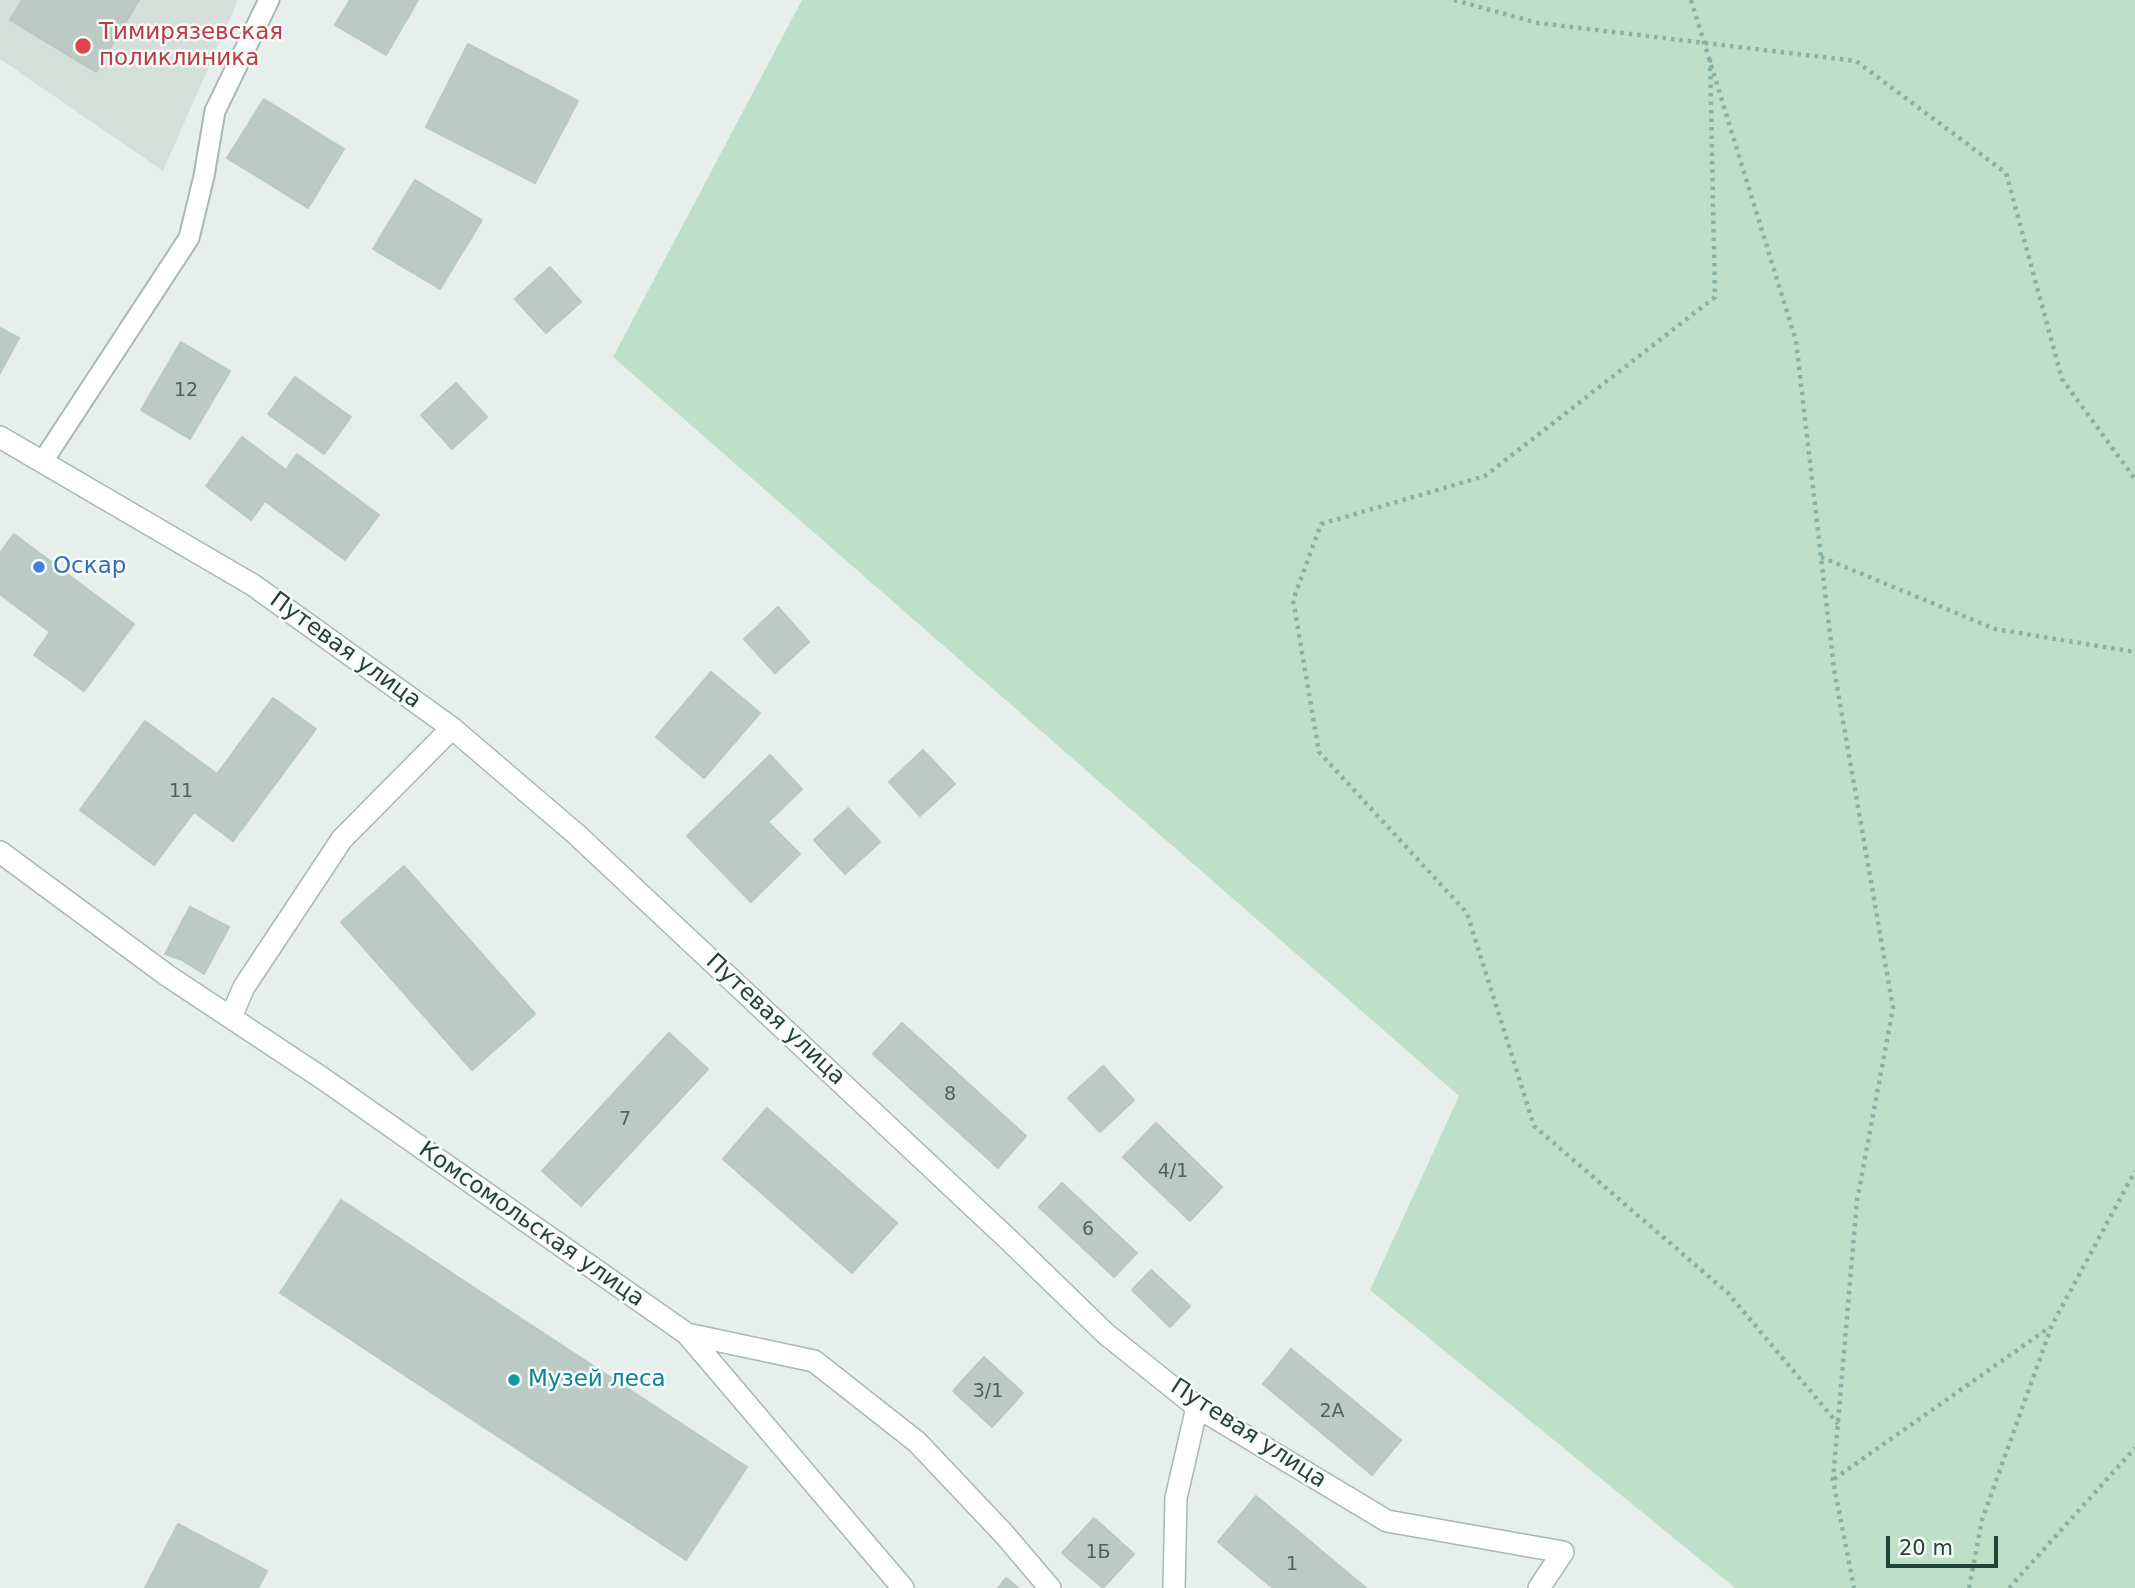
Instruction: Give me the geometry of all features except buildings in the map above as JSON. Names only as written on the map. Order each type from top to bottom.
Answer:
[{"type":"street","name":"Путевая улица","points":[[0,437],[253,585],[452,728],[576,834],[1106,1334],[1197,1407],[1387,1521],[1563,1552],[1539,1588]]},
{"type":"street","points":[[231,1017],[244,987],[342,839],[452,728]]},
{"type":"street","name":"Комсомольская улица","points":[[0,852],[168,976],[322,1078],[687,1334],[814,1361],[917,1442],[1004,1534],[1050,1588]]},
{"type":"street","points":[[687,1334],[903,1588]]},
{"type":"street","points":[[1174,1588],[1176,1498],[1197,1407]]},
{"type":"lane","points":[[43,461],[189,238],[204,176],[215,111],[269,0]]},
{"type":"path","points":[[1454,0],[1538,23],[1856,61],[2006,173],[2062,379],[2135,479]]},
{"type":"path","points":[[1691,0],[1796,341],[1834,670],[1893,1008],[1857,1201],[1833,1480],[1853,1588]]},
{"type":"path","points":[[1710,59],[1715,297],[1485,476],[1321,524],[1293,600],[1318,752],[1467,914],[1534,1126],[1728,1293],[1838,1424]]},
{"type":"path","points":[[1821,557],[1995,629],[2135,652]]},
{"type":"path","points":[[1969,1588],[1982,1520],[2052,1325],[2135,1171]]},
{"type":"path","points":[[1833,1480],[2052,1325]]},
{"type":"path","points":[[2009,1588],[2135,1448]]},
{"type":"shaded area","points":[[0,0],[238,0],[163,171],[0,59]]},
{"type":"green space","points":[[802,0],[2135,0],[2135,1588],[1735,1588],[1370,1290],[1459,1096],[613,357]]},
{"type":"place","name":"Тимирязевская поликлиника","points":[[83,46]]},
{"type":"place","name":"Оскар","points":[[39,567]]},
{"type":"place","name":"Музей леса","points":[[514,1380]]}]
